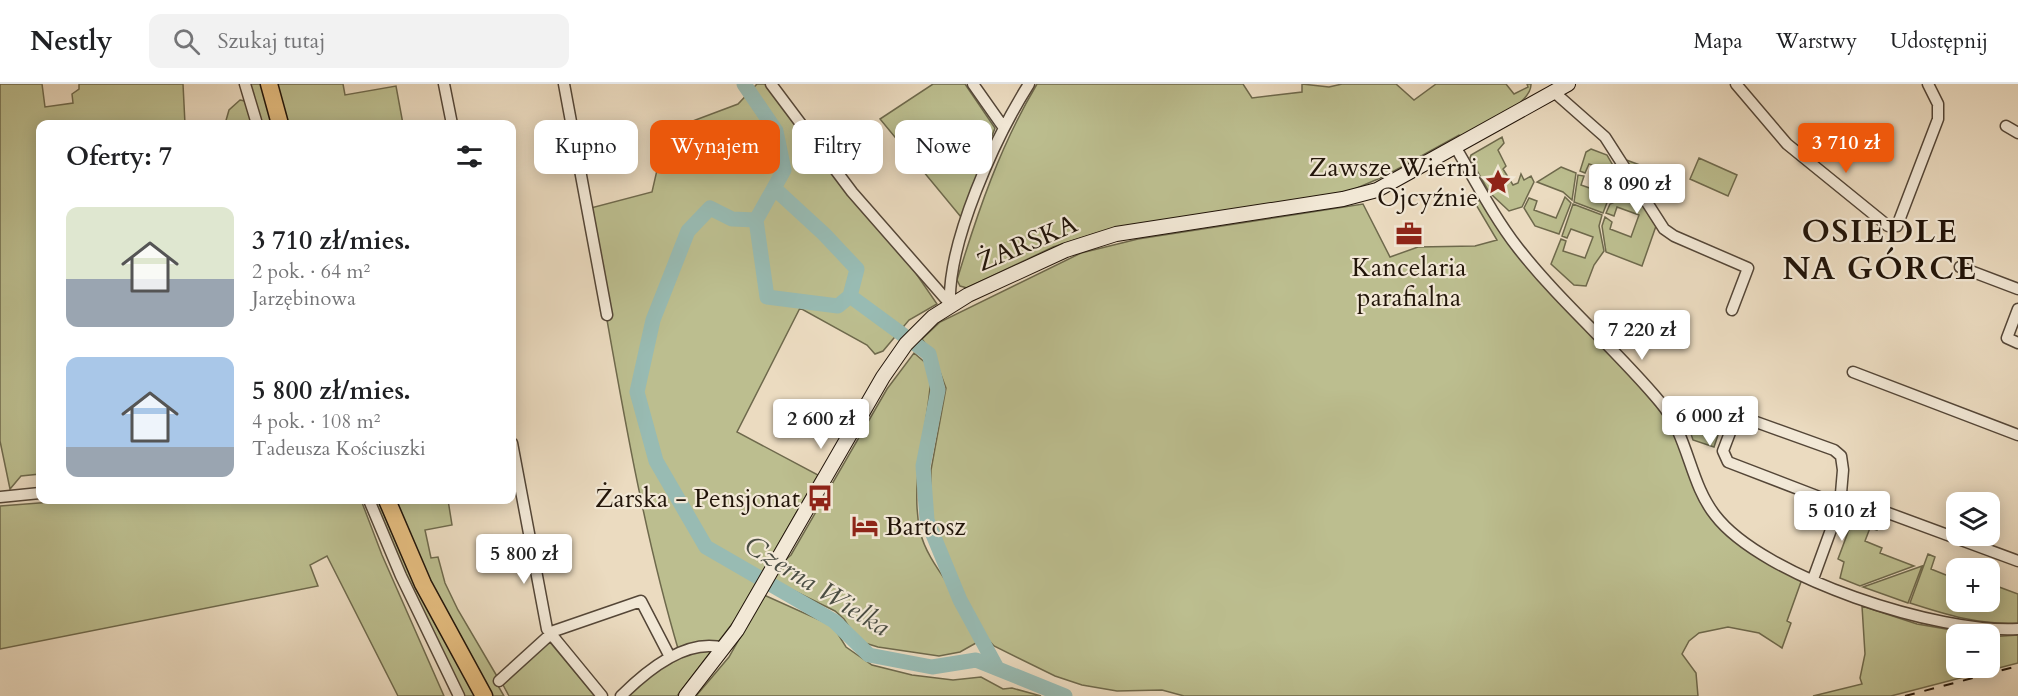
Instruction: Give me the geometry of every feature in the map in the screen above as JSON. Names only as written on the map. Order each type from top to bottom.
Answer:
[{"type":"main road","points":[[269,84],[279,120]]},
{"type":"main road","points":[[389,504],[423,584],[484,696]]},
{"type":"street","points":[[245,84],[256,120]]},
{"type":"street","points":[[444,84],[451,120]]},
{"type":"street","points":[[564,84],[607,315]]},
{"type":"street","points":[[771,84],[859,200],[951,305]]},
{"type":"street","points":[[973,84],[1004,128]]},
{"type":"street","points":[[951,305],[949,285],[960,241],[986,169],[1004,128],[1029,84]]},
{"type":"street","name":"ŻARSKA","points":[[686,696],[724,648],[752,604],[847,437],[897,357],[917,331],[951,305],[1006,277],[1094,240],[1146,229],[1367,193],[1393,183],[1568,84]]},
{"type":"street","points":[[1736,84],[1787,144],[1888,226],[1897,226],[1938,119],[1938,104],[1928,84]]},
{"type":"street","points":[[1554,92],[1605,137],[1664,229],[1674,237],[1748,268],[1732,310]]},
{"type":"street","points":[[2006,126],[2018,132]]},
{"type":"street","points":[[1456,148],[1518,248],[1666,410],[1684,442],[1706,500],[1720,521],[1744,543],[1813,579],[1923,620],[1988,630],[2018,629]]},
{"type":"street","points":[[1960,267],[2018,289]]},
{"type":"street","points":[[2018,309],[2007,338],[2018,343]]},
{"type":"street","points":[[1853,372],[2018,435]]},
{"type":"street","points":[[1813,579],[1841,500],[1842,459],[1838,452],[1826,447],[1742,418],[1732,424],[1723,451],[1731,464],[1841,500],[2018,561]]},
{"type":"street","points":[[516,464],[549,634],[602,696]]},
{"type":"street","points":[[0,497],[36,493]]},
{"type":"street","points":[[371,504],[401,576],[459,696]]},
{"type":"street","points":[[499,681],[549,634],[641,601],[670,657]]},
{"type":"street","points":[[621,696],[649,668],[670,657],[708,646],[724,648]]},
{"type":"green space","points":[[0,84],[42,84],[45,107],[73,103],[72,94],[79,89],[79,84],[183,84],[185,120],[36,120],[36,474],[21,476],[10,489],[0,441]]},
{"type":"green space","points":[[246,84],[262,84],[273,120],[259,120]]},
{"type":"green space","points":[[276,84],[343,84],[345,95],[396,86],[402,120],[285,120]]},
{"type":"green space","points":[[757,84],[772,84],[800,120],[792,120],[792,174],[841,174],[904,256],[937,304],[909,320],[883,351],[875,354],[867,345],[800,308],[737,432],[818,475],[735,620],[677,696],[624,696],[679,652],[650,543],[638,487],[587,209],[652,192],[656,174],[780,174],[780,120],[695,120],[738,104]]},
{"type":"green space","points":[[933,84],[965,84],[990,120],[895,120],[895,137],[880,119]]},
{"type":"green space","points":[[1037,84],[1243,84],[1252,98],[1302,92],[1302,84],[1329,87],[1342,84],[1396,84],[1414,100],[1436,84],[1506,84],[1514,94],[1528,87],[1527,84],[1531,84],[1523,100],[1504,115],[1463,137],[1459,135],[1385,176],[1350,191],[1097,233],[1053,247],[967,288],[960,286],[957,280],[991,179],[1012,131]]},
{"type":"green space","points":[[240,100],[245,101],[253,120],[226,120],[229,110]]},
{"type":"green space","points":[[1502,137],[1504,143],[1498,150],[1506,166],[1503,169],[1513,185],[1518,183],[1521,174],[1524,180],[1531,176],[1534,182],[1522,207],[1509,211],[1490,193],[1497,188],[1495,185],[1488,190],[1470,158],[1471,155]]},
{"type":"green space","points":[[1591,149],[1607,155],[1618,174],[1603,213],[1574,202],[1578,175],[1584,176],[1581,185],[1601,192],[1609,171],[1589,164],[1585,173],[1580,171],[1586,152]]},
{"type":"green space","points":[[1621,158],[1664,174],[1640,188]]},
{"type":"green space","points":[[1699,158],[1737,175],[1728,196],[1690,179]]},
{"type":"green space","points":[[1561,167],[1576,173],[1572,200],[1563,192],[1537,182]]},
{"type":"green space","points":[[925,174],[977,174],[961,217]]},
{"type":"green space","points":[[1636,193],[1656,226],[1642,266],[1606,252],[1602,226],[1605,217],[1612,222],[1610,229],[1631,237],[1639,215],[1617,207],[1614,216],[1606,213],[1610,204]]},
{"type":"green space","points":[[1565,197],[1571,203],[1559,234],[1535,226],[1524,208],[1529,198],[1537,201],[1534,210],[1556,218]]},
{"type":"green space","points":[[1481,199],[1668,420],[1717,524],[1747,550],[1802,579],[1787,621],[1791,623],[1782,648],[1759,633],[1728,627],[1699,633],[1689,641],[1682,654],[1696,673],[1698,696],[1184,696],[1162,690],[1117,691],[1082,685],[1055,676],[994,646],[982,633],[964,600],[933,531],[930,512],[931,470],[946,388],[934,356],[922,339],[940,322],[1081,253],[1138,239],[1363,204],[1390,257],[1418,247],[1475,246],[1497,240],[1475,203]]},
{"type":"green space","points":[[1573,204],[1602,215],[1599,226],[1604,251],[1594,265],[1586,286],[1574,285],[1551,264],[1561,239],[1566,241],[1563,251],[1585,258],[1593,237],[1571,229],[1567,238],[1562,236]]},
{"type":"green space","points":[[914,353],[928,365],[931,374],[918,472],[917,511],[920,531],[932,559],[966,613],[973,628],[976,643],[960,652],[939,656],[865,643],[853,633],[844,619],[835,611],[772,580],[782,563],[791,555],[887,389]]},
{"type":"green space","points":[[1712,416],[1723,420],[1714,447],[1693,440],[1691,434],[1695,420]]},
{"type":"green space","points":[[36,503],[363,504],[382,555],[444,696],[398,696],[327,556],[310,565],[318,586],[0,649],[0,506]]},
{"type":"green space","points":[[374,504],[384,504],[479,696],[463,696],[448,668]]},
{"type":"green space","points":[[395,504],[449,504],[452,525],[425,530],[431,558],[438,557],[445,583],[458,610],[498,678],[497,684],[504,696],[490,696],[432,590]]},
{"type":"green space","points":[[1857,508],[1880,521],[1877,530],[1870,528],[1865,541],[1882,548],[1880,553],[1914,566],[1860,586],[1840,578],[1844,562],[1838,559]]},
{"type":"green space","points":[[1928,554],[1935,557],[1931,569],[1946,575],[1946,612],[2000,612],[2000,587],[2018,594],[2018,623],[1976,621],[1910,603]]},
{"type":"green space","points":[[1922,566],[1908,603],[1863,587]]},
{"type":"green space","points":[[764,595],[833,626],[846,647],[872,665],[912,675],[953,680],[981,677],[1003,689],[1012,688],[1041,696],[696,696],[729,657]]},
{"type":"green space","points":[[1862,606],[1917,624],[1946,629],[1946,678],[1960,678],[1891,696],[1813,696],[1862,684],[1860,678],[1865,654]]},
{"type":"green space","points":[[2018,635],[2018,663],[2000,668],[2000,636]]},
{"type":"green space","points":[[549,641],[595,696],[509,696],[502,683]]},
{"type":"waterway","name":"Czerna Wielka","points":[[744,84],[776,131],[784,170],[756,220],[732,219],[710,208],[688,231],[653,320],[637,392],[656,461],[706,547],[834,621],[869,655],[932,667],[976,660],[1065,696]]},
{"type":"waterway","name":"Czerna Wielka","points":[[774,188],[824,234],[857,269],[850,296],[929,354],[938,390],[923,466],[927,520],[960,600],[997,668]]},
{"type":"waterway","name":"Czerna Wielka","points":[[756,220],[767,297],[838,306],[850,296]]},
{"type":"railway","points":[[1905,696],[2018,666]]},
{"type":"place","name":"Zawsze Wierni Ojcyźnie","points":[[1498,182]]},
{"type":"place","name":"Kancelaria parafialna","points":[[1409,234]]},
{"type":"place","name":"Żarska - Pensjonat","points":[[820,498]]},
{"type":"place","name":"Bartosz","points":[[865,526]]},
{"type":"district","name":"OSIEDLE NA GÓRCE","points":[[1880,250]]}]
